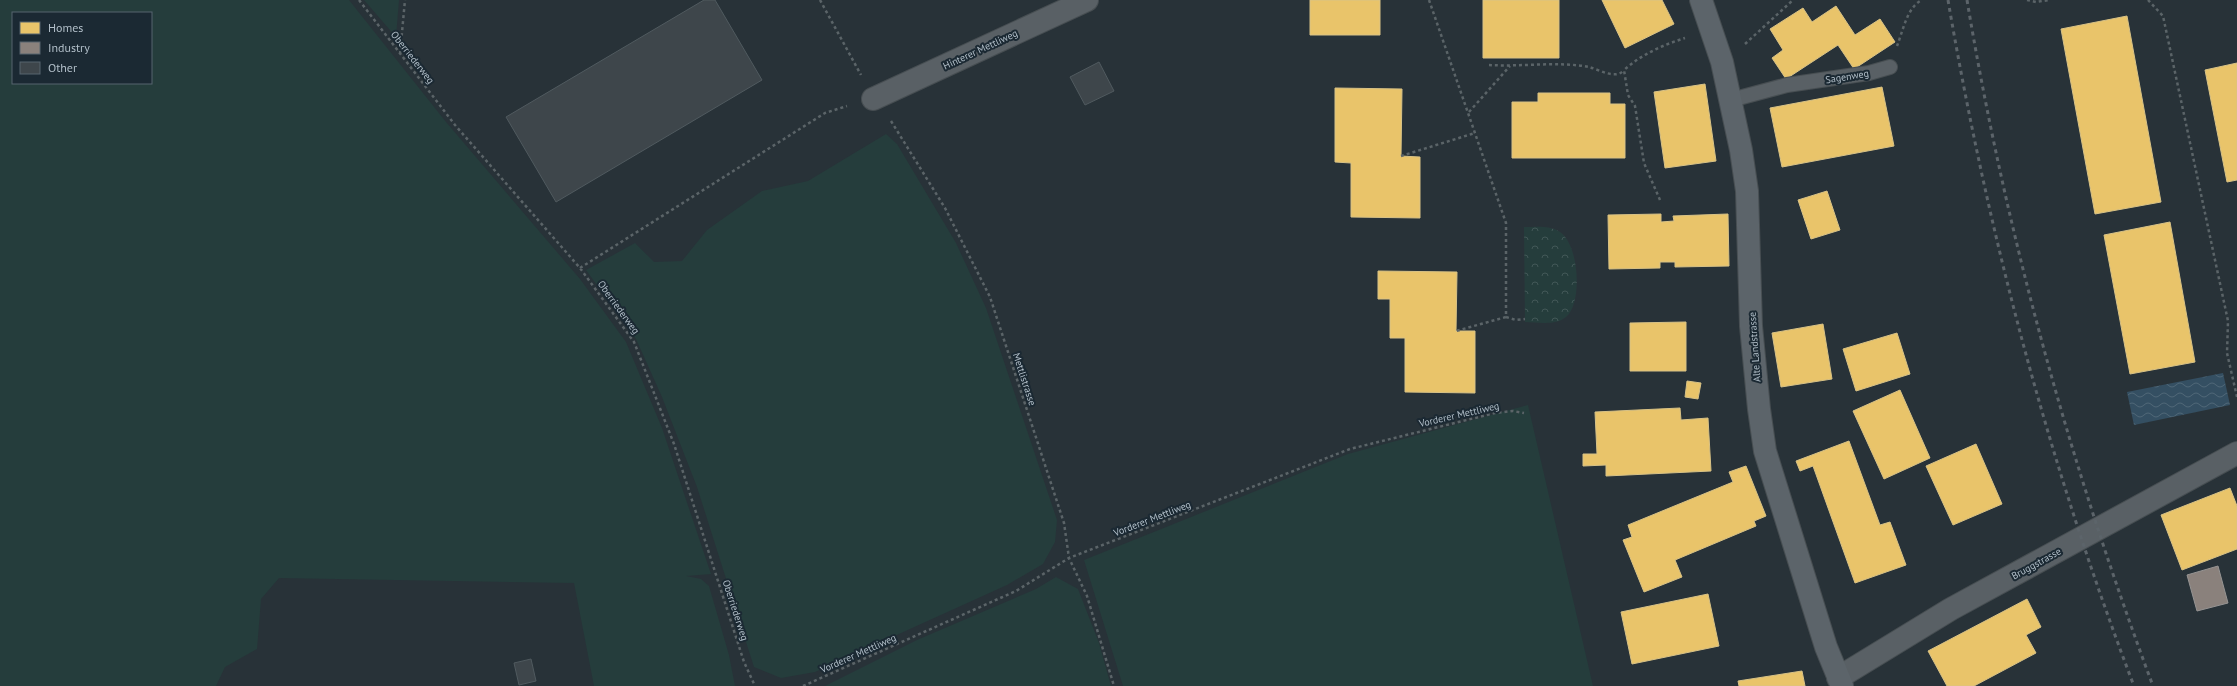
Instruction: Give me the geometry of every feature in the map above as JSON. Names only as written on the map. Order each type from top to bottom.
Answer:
[{"type":"main road","name":"Alte Landstrasse","points":[[1702,0],[1712,28],[1731,100],[1747,191],[1751,326],[1759,409],[1765,451],[1826,647],[1840,682]]},
{"type":"street","name":"Hinterer Mettliweg","points":[[873,99],[1087,0]]},
{"type":"street","name":"Bruggstrasse","points":[[1840,682],[1951,609],[2237,453]]},
{"type":"lane","name":"Sagenweg","points":[[1731,100],[1787,86],[1869,73],[1890,67]]},
{"type":"path","name":"Oberriederweg","points":[[359,0],[455,125],[580,268],[634,342],[674,444],[744,662],[755,686]]},
{"type":"path","points":[[400,55],[405,0]]},
{"type":"path","name":"Mettlistrasse","points":[[820,0],[873,99],[895,125],[945,208],[990,297],[1064,524],[1069,558],[1087,596],[1114,686]]},
{"type":"path","points":[[1429,0],[1469,112],[1506,223],[1506,317]]},
{"type":"path","points":[[1744,45],[1793,0]]},
{"type":"path","points":[[1890,67],[1907,19],[1915,3],[1922,0]]},
{"type":"path","points":[[2027,0],[2036,2],[2049,0]]},
{"type":"path","points":[[2148,0],[2163,16],[2228,321],[2227,353],[2237,397]]},
{"type":"path","points":[[1489,65],[1589,67],[1615,75],[1621,74],[1635,60],[1661,46],[1712,28]]},
{"type":"path","points":[[1469,112],[1510,66]]},
{"type":"path","points":[[1624,70],[1628,95],[1635,106],[1644,163],[1660,200]]},
{"type":"path","points":[[580,268],[825,113],[873,99]]},
{"type":"path","points":[[1401,156],[1475,133]]},
{"type":"path","points":[[1456,331],[1506,317],[1516,320],[1525,318]]},
{"type":"path","name":"Vorderer Mettliweg","points":[[803,686],[1016,591],[1069,558],[1350,449],[1496,413],[1513,411],[1524,412]]},
{"type":"green space","points":[[0,0],[349,0],[446,122],[580,279],[626,342],[662,428],[711,574],[686,576],[701,579],[709,586],[729,655],[735,686],[594,686],[574,583],[279,578],[261,599],[257,649],[225,667],[216,686],[0,686]]},
{"type":"green space","points":[[364,0],[399,0],[396,37]]},
{"type":"green space","points":[[886,134],[897,144],[956,243],[986,308],[1057,520],[1055,542],[1043,564],[1007,585],[815,672],[781,678],[754,667],[697,487],[662,397],[636,339],[586,270],[635,243],[654,262],[682,261],[707,230],[762,191],[808,181]]},
{"type":"green space","points":[[1524,227],[1552,228],[1560,232],[1571,248],[1575,260],[1577,287],[1575,300],[1566,317],[1557,322],[1525,322]]},
{"type":"green space","points":[[1528,405],[1593,686],[1123,686],[1084,560],[1348,454]]},
{"type":"green space","points":[[1056,577],[1078,589],[1099,643],[1111,686],[825,686],[917,640],[1036,589]]},
{"type":"water","points":[[2223,373],[2230,405],[2134,425],[2127,392]]},
{"type":"building: Homes","points":[[1310,0],[1380,0],[1380,35],[1310,35]]},
{"type":"building: Homes","points":[[1483,0],[1559,0],[1559,58],[1483,58]]},
{"type":"building: Homes","points":[[1602,0],[1662,0],[1674,24],[1625,48]]},
{"type":"building: Homes","points":[[1836,6],[1855,35],[1880,19],[1895,42],[1854,69],[1838,45],[1786,79],[1772,58],[1783,50],[1770,29],[1803,8],[1812,22]]},
{"type":"building: Homes","points":[[2127,16],[2161,202],[2095,214],[2061,29]]},
{"type":"building: Homes","points":[[2237,63],[2237,180],[2227,182],[2205,70]]},
{"type":"building: Homes","points":[[1705,84],[1716,161],[1665,168],[1654,92]]},
{"type":"building: Homes","points":[[1882,87],[1894,146],[1782,167],[1770,108]]},
{"type":"building: Homes","points":[[1335,88],[1402,89],[1401,156],[1420,157],[1420,218],[1351,217],[1351,163],[1335,162]]},
{"type":"building: Homes","points":[[1538,93],[1610,93],[1610,104],[1625,104],[1625,158],[1512,158],[1512,102],[1538,102]]},
{"type":"building: Homes","points":[[1827,191],[1840,230],[1811,239],[1798,200]]},
{"type":"building: Homes","points":[[1661,214],[1661,222],[1674,221],[1673,216],[1728,214],[1729,266],[1675,267],[1675,262],[1660,262],[1660,268],[1609,269],[1608,215]]},
{"type":"building: Homes","points":[[2170,222],[2195,362],[2130,374],[2104,235]]},
{"type":"building: Homes","points":[[1378,271],[1457,272],[1456,331],[1475,331],[1475,393],[1405,392],[1405,338],[1390,338],[1390,299],[1378,299]]},
{"type":"building: Homes","points":[[1686,322],[1686,371],[1630,371],[1630,323]]},
{"type":"building: Homes","points":[[1823,324],[1832,379],[1781,387],[1772,333]]},
{"type":"building: Homes","points":[[1897,333],[1910,374],[1856,391],[1843,349]]},
{"type":"building: Homes","points":[[1687,381],[1701,383],[1698,399],[1685,397]]},
{"type":"building: Homes","points":[[1900,390],[1930,458],[1884,479],[1853,411]]},
{"type":"building: Homes","points":[[1680,408],[1681,420],[1708,418],[1711,471],[1606,476],[1606,465],[1583,466],[1583,454],[1597,454],[1595,412]]},
{"type":"building: Homes","points":[[1849,441],[1880,525],[1890,522],[1906,565],[1855,583],[1813,466],[1800,471],[1796,461]]},
{"type":"building: Homes","points":[[1976,444],[2002,504],[1953,525],[1926,466]]},
{"type":"building: Homes","points":[[1746,466],[1766,516],[1754,521],[1756,526],[1675,560],[1682,577],[1644,592],[1623,540],[1632,537],[1628,525],[1733,482],[1729,472]]},
{"type":"building: Homes","points":[[2230,488],[2237,506],[2237,549],[2182,570],[2161,515]]},
{"type":"building: Homes","points":[[1708,594],[1719,646],[1632,664],[1621,612]]},
{"type":"building: Homes","points":[[2027,599],[2041,627],[2026,635],[2036,653],[1974,686],[1947,686],[1928,651]]},
{"type":"building: Homes","points":[[1802,671],[1805,686],[1739,686],[1738,681]]},
{"type":"building: Industry","points":[[2218,566],[2228,603],[2197,611],[2187,575]]},
{"type":"building: Other","points":[[704,0],[715,0],[762,80],[556,202],[506,117]]},
{"type":"building: Other","points":[[1099,62],[1114,91],[1085,105],[1070,77]]},
{"type":"building: Other","points":[[531,659],[536,681],[519,685],[514,663]]},
{"type":"railway","points":[[1948,0],[1982,175],[2024,348],[2048,433],[2075,518],[2103,602],[2134,686]]},
{"type":"railway","points":[[1967,0],[2001,175],[2021,261],[2044,348],[2094,518],[2153,686]]}]
